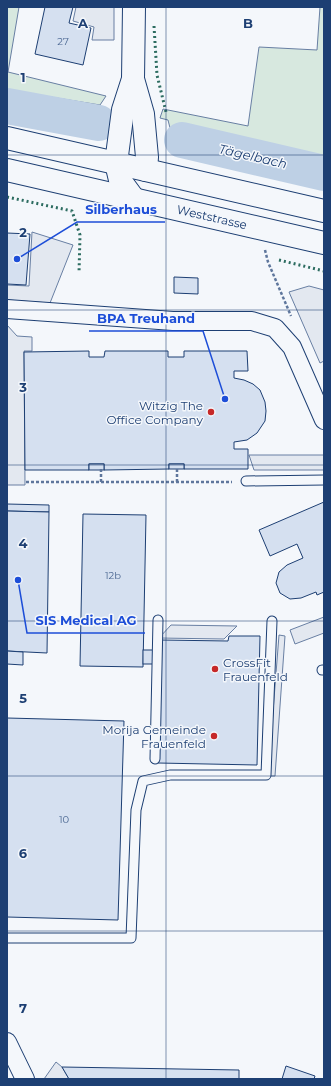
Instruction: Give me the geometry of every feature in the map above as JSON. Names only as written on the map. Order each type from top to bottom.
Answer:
[{"type":"main road","points":[[134,7],[133,112],[146,164]]},
{"type":"main road","points":[[133,112],[117,157],[120,180],[134,199]]},
{"type":"main road","points":[[7,138],[117,157],[324,211]]},
{"type":"main road","name":"Weststrasse","points":[[7,170],[324,243]]},
{"type":"street","points":[[7,309],[173,321],[252,321],[275,328],[292,347],[324,420]]},
{"type":"street","points":[[7,1042],[25,1079]]},
{"type":"lane","points":[[246,482],[324,480]]},
{"type":"lane","points":[[155,759],[158,620]]},
{"type":"lane","points":[[7,938],[131,938],[136,810],[143,782],[170,775],[266,775],[272,621]]},
{"type":"path","points":[[265,249],[268,262],[294,323]]},
{"type":"path","points":[[176,469],[177,482]]},
{"type":"path","points":[[101,470],[101,482]]},
{"type":"path","points":[[26,482],[246,482]]},
{"type":"shaded area","points":[[7,7],[19,7],[8,72],[106,96],[100,105],[7,90]]},
{"type":"shaded area","points":[[76,7],[114,7],[114,40],[92,40],[94,27],[73,21]]},
{"type":"shaded area","points":[[320,7],[324,7],[324,186],[185,158],[176,152],[168,120],[160,118],[163,109],[248,126],[259,47],[317,50]]},
{"type":"shaded area","points":[[7,91],[100,108],[91,130],[29,123],[7,118]]},
{"type":"shaded area","points":[[32,232],[73,245],[50,303],[7,300],[7,285],[29,286]]},
{"type":"shaded area","points":[[309,286],[324,290],[324,361],[320,363],[289,292]]},
{"type":"shaded area","points":[[7,325],[17,336],[32,337],[32,351],[24,351],[25,485],[7,485]]},
{"type":"shaded area","points":[[249,455],[324,455],[324,470],[254,470]]},
{"type":"shaded area","points":[[324,617],[324,633],[295,644],[290,630]]},
{"type":"shaded area","points":[[171,625],[237,626],[224,639],[159,638]]},
{"type":"shaded area","points":[[279,635],[285,636],[275,776],[268,776]]},
{"type":"shaded area","points":[[56,1062],[62,1067],[69,1079],[44,1079]]},
{"type":"building","points":[[45,7],[73,7],[69,23],[91,28],[83,65],[35,54]]},
{"type":"building","points":[[7,233],[30,234],[26,285],[7,284]]},
{"type":"building","points":[[174,277],[198,278],[198,294],[174,293]]},
{"type":"building","points":[[89,351],[89,357],[104,357],[105,351],[168,351],[168,357],[184,357],[184,351],[247,351],[248,371],[234,371],[234,378],[253,384],[260,390],[265,402],[266,411],[265,421],[257,433],[247,440],[234,442],[234,449],[248,449],[248,469],[184,469],[184,464],[169,464],[169,469],[104,470],[104,464],[89,464],[89,470],[25,470],[24,352]]},
{"type":"building","points":[[89,464],[104,464],[104,470],[89,470]]},
{"type":"building","points":[[169,464],[184,464],[184,469],[169,469]]},
{"type":"building","points":[[324,502],[324,592],[317,595],[316,592],[301,598],[290,599],[280,593],[276,583],[279,572],[287,565],[303,558],[297,544],[270,556],[259,530]]},
{"type":"building","points":[[7,504],[49,505],[49,512],[7,511]]},
{"type":"building","points":[[7,511],[49,512],[47,653],[7,651]]},
{"type":"building","points":[[83,514],[146,515],[143,667],[80,666]]},
{"type":"building","points":[[229,636],[260,636],[257,765],[158,763],[161,640],[228,641]]},
{"type":"building","points":[[143,650],[153,650],[153,664],[143,664]]},
{"type":"building","points":[[7,651],[23,652],[23,665],[7,664]]},
{"type":"building","points":[[7,718],[124,721],[118,920],[7,917]]},
{"type":"building","points":[[286,1066],[315,1076],[314,1079],[282,1079]]},
{"type":"building","points":[[62,1067],[239,1070],[239,1079],[69,1079]]},
{"type":"waterway","name":"Tägelbach","points":[[7,106],[99,123]]},
{"type":"waterway","name":"Tägelbach","points":[[182,140],[324,173]]},
{"type":"hedge","points":[[154,26],[157,75],[166,112]]},
{"type":"hedge","points":[[7,197],[72,211],[80,235],[79,273]]},
{"type":"hedge","points":[[279,260],[324,271]]},
{"type":"place","name":"Silberhaus","points":[[17,259]]},
{"type":"place","name":"BPA Treuhand","points":[[225,399]]},
{"type":"place","name":"Witzig The Office Company","points":[[211,412]]},
{"type":"place","name":"SIS Medical AG","points":[[18,580]]},
{"type":"place","name":"CrossFit Frauenfeld","points":[[215,669]]},
{"type":"place","name":"Morija Gemeinde Frauenfeld","points":[[214,736]]}]
